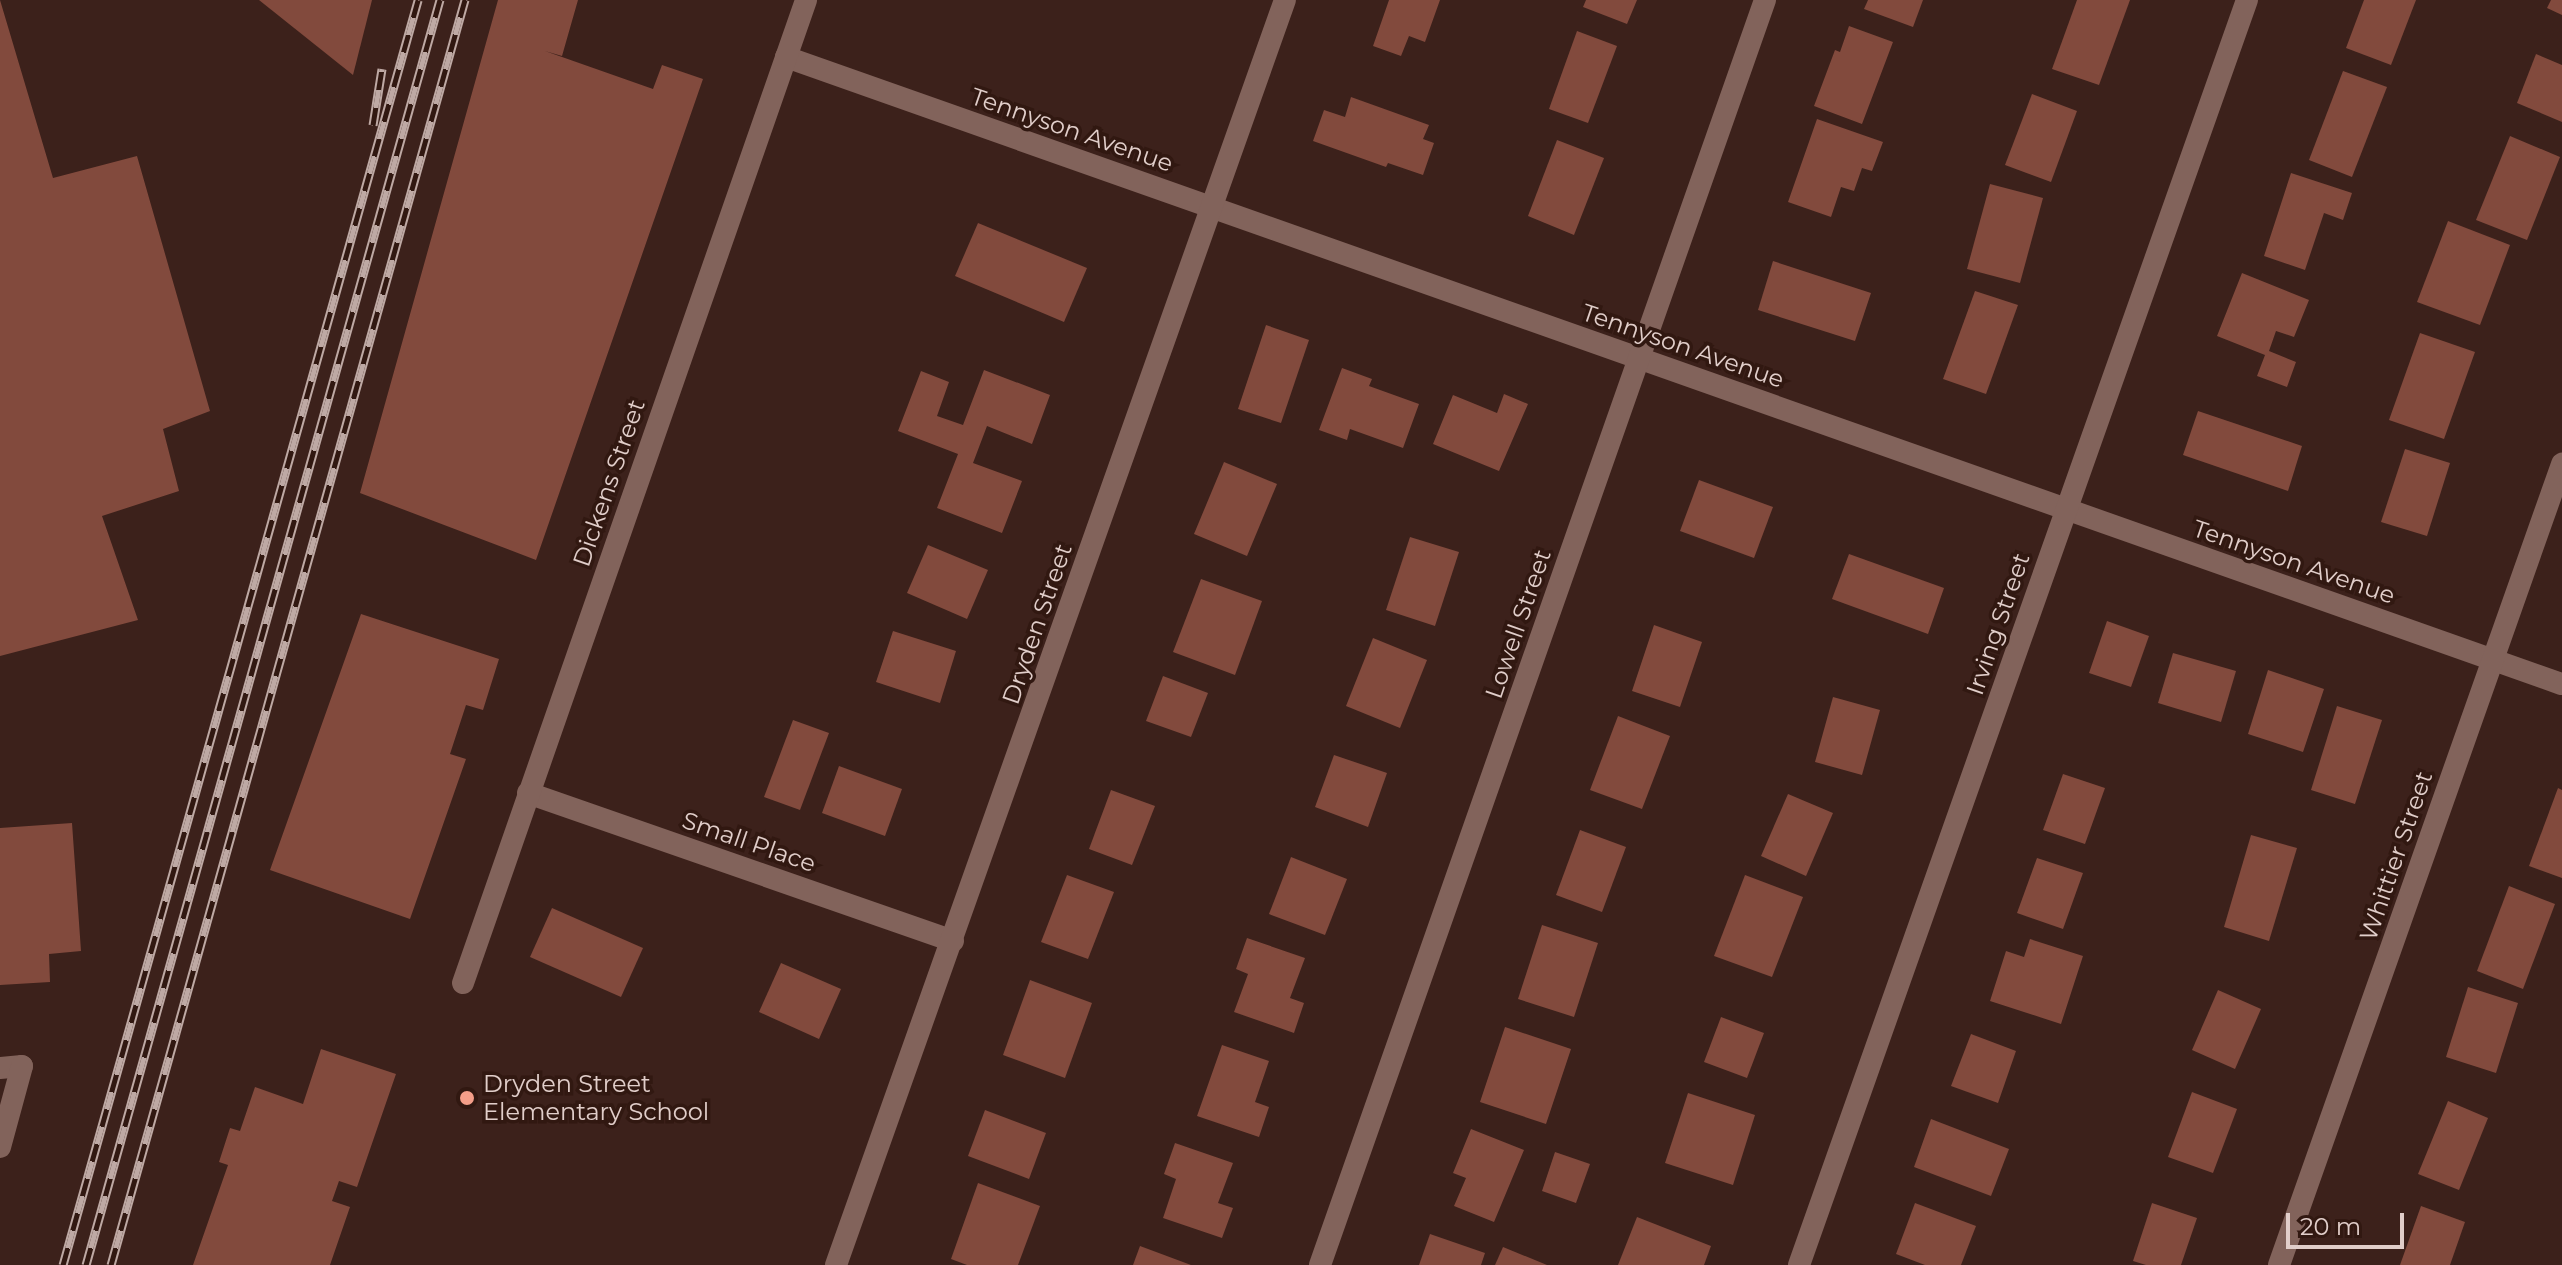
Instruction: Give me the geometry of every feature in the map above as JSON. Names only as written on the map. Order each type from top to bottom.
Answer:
[{"type":"street","name":"Dickens Street","points":[[463,983],[806,0]]},
{"type":"street","name":"Dryden Street","points":[[836,1265],[1285,0]]},
{"type":"street","name":"Lowell Street","points":[[1320,1265],[1765,0]]},
{"type":"street","name":"Irving Street","points":[[1799,1265],[2247,0]]},
{"type":"street","name":"Tennyson Avenue","points":[[786,57],[2562,684]]},
{"type":"street","name":"Whittier Street","points":[[2279,1265],[2562,464]]},
{"type":"street","name":"Small Place","points":[[528,793],[953,941]]},
{"type":"street","points":[[0,1147],[11,1067]]},
{"type":"building","points":[[0,0],[53,178],[137,156],[210,411],[163,429],[179,491],[102,516],[138,620],[0,656]]},
{"type":"building","points":[[259,0],[372,0],[353,75]]},
{"type":"building","points":[[498,0],[578,0],[562,56],[545,51],[653,89],[662,65],[703,79],[536,560],[360,493]]},
{"type":"building","points":[[1389,0],[1440,0],[1425,42],[1409,36],[1401,56],[1373,46]]},
{"type":"building","points":[[1586,0],[1637,0],[1627,24],[1583,7]]},
{"type":"building","points":[[1868,0],[1923,0],[1913,27],[1864,9]]},
{"type":"building","points":[[2077,0],[2130,0],[2099,85],[2052,69]]},
{"type":"building","points":[[2364,0],[2416,0],[2391,65],[2346,48]]},
{"type":"building","points":[[2551,0],[2562,0],[2562,15],[2547,8]]},
{"type":"building","points":[[1849,26],[1893,42],[1862,124],[1814,106],[1835,50],[1840,52]]},
{"type":"building","points":[[1577,31],[1617,46],[1588,123],[1549,109]]},
{"type":"building","points":[[2536,54],[2562,65],[2562,122],[2517,103]]},
{"type":"building","points":[[2343,71],[2387,87],[2352,177],[2309,160]]},
{"type":"building","points":[[2032,94],[2077,111],[2051,182],[2005,165]]},
{"type":"building","points":[[1351,97],[1429,125],[1423,139],[1434,143],[1423,175],[1388,163],[1386,167],[1313,141],[1324,110],[1345,117]]},
{"type":"building","points":[[1817,119],[1883,142],[1872,171],[1862,168],[1854,191],[1841,187],[1831,217],[1788,202]]},
{"type":"building","points":[[2510,136],[2560,157],[2527,240],[2476,220]]},
{"type":"building","points":[[1557,140],[1604,158],[1574,235],[1528,216]]},
{"type":"building","points":[[2291,173],[2352,193],[2343,220],[2324,213],[2305,270],[2264,256]]},
{"type":"building","points":[[1990,184],[2043,198],[2020,283],[1967,269]]},
{"type":"building","points":[[2448,221],[2510,245],[2480,325],[2417,302]]},
{"type":"building","points":[[978,223],[1087,268],[1064,322],[955,276]]},
{"type":"building","points":[[1773,261],[1871,293],[1855,341],[1758,310]]},
{"type":"building","points":[[2242,273],[2309,300],[2294,337],[2276,331],[2269,351],[2296,362],[2287,387],[2257,376],[2265,355],[2217,336]]},
{"type":"building","points":[[1975,291],[2018,305],[1986,394],[1943,379]]},
{"type":"building","points":[[1266,325],[1309,340],[1281,423],[1238,409]]},
{"type":"building","points":[[2420,333],[2475,352],[2444,439],[2389,420]]},
{"type":"building","points":[[1342,368],[1372,379],[1369,386],[1419,404],[1403,448],[1350,429],[1347,440],[1319,430]]},
{"type":"building","points":[[984,370],[1050,395],[1032,444],[987,426],[973,463],[1022,481],[1002,533],[937,508],[958,454],[898,431],[921,371],[949,382],[937,416],[963,425]]},
{"type":"building","points":[[1504,394],[1528,404],[1499,471],[1433,444],[1453,395],[1497,413]]},
{"type":"building","points":[[2198,411],[2302,446],[2288,491],[2183,455]]},
{"type":"building","points":[[2405,449],[2450,463],[2427,536],[2381,522]]},
{"type":"building","points":[[1224,462],[1277,484],[1247,556],[1194,534]]},
{"type":"building","points":[[1699,480],[1773,507],[1754,558],[1680,531]]},
{"type":"building","points":[[1410,537],[1459,552],[1435,626],[1386,610]]},
{"type":"building","points":[[928,545],[988,570],[967,619],[907,593]]},
{"type":"building","points":[[1849,554],[1944,588],[1928,634],[1832,599]]},
{"type":"building","points":[[1201,579],[1262,601],[1235,675],[1173,652]]},
{"type":"building","points":[[361,614],[499,659],[483,710],[466,705],[450,754],[466,759],[410,919],[270,870]]},
{"type":"building","points":[[2107,621],[2149,636],[2131,687],[2089,673]]},
{"type":"building","points":[[1654,625],[1702,642],[1680,707],[1632,691]]},
{"type":"building","points":[[893,631],[956,651],[940,703],[876,682]]},
{"type":"building","points":[[1373,638],[1427,660],[1400,728],[1346,706]]},
{"type":"building","points":[[2173,653],[2236,671],[2221,722],[2158,703]]},
{"type":"building","points":[[2268,670],[2324,689],[2303,752],[2248,734]]},
{"type":"building","points":[[1163,676],[1208,693],[1191,737],[1146,721]]},
{"type":"building","points":[[1833,697],[1880,710],[1862,775],[1815,762]]},
{"type":"building","points":[[2337,706],[2382,720],[2355,804],[2311,790]]},
{"type":"building","points":[[1618,716],[1670,736],[1642,809],[1590,790]]},
{"type":"building","points":[[793,720],[829,733],[800,810],[764,797]]},
{"type":"building","points":[[1334,755],[1387,773],[1368,827],[1315,807]]},
{"type":"building","points":[[839,766],[902,789],[885,836],[822,813]]},
{"type":"building","points":[[2063,774],[2105,788],[2085,844],[2043,830]]},
{"type":"building","points":[[2558,788],[2562,790],[2562,878],[2529,866]]},
{"type":"building","points":[[1111,790],[1155,806],[1132,865],[1089,849]]},
{"type":"building","points":[[1788,794],[1833,813],[1806,876],[1761,856]]},
{"type":"building","points":[[72,823],[81,951],[49,954],[50,982],[0,985],[0,828]]},
{"type":"building","points":[[1580,830],[1626,847],[1602,912],[1556,895]]},
{"type":"building","points":[[2251,835],[2297,848],[2269,941],[2224,927]]},
{"type":"building","points":[[1291,857],[1347,879],[1325,935],[1269,914]]},
{"type":"building","points":[[2037,858],[2083,873],[2063,929],[2017,913]]},
{"type":"building","points":[[1067,875],[1114,892],[1088,959],[1041,942]]},
{"type":"building","points":[[1745,875],[1803,897],[1772,977],[1714,956]]},
{"type":"building","points":[[2509,886],[2555,904],[2523,989],[2477,971]]},
{"type":"building","points":[[552,908],[643,948],[621,997],[530,957]]},
{"type":"building","points":[[1542,925],[1598,943],[1574,1017],[1518,999]]},
{"type":"building","points":[[1247,938],[1305,958],[1290,998],[1304,1003],[1294,1033],[1234,1012],[1248,974],[1236,969]]},
{"type":"building","points":[[2030,939],[2083,956],[2061,1024],[1990,1001],[2006,951],[2024,957]]},
{"type":"building","points":[[781,963],[841,989],[819,1039],[759,1012]]},
{"type":"building","points":[[1030,980],[1092,1003],[1065,1078],[1003,1055]]},
{"type":"building","points":[[2468,987],[2518,1003],[2496,1073],[2446,1057]]},
{"type":"building","points":[[2218,990],[2261,1009],[2235,1069],[2192,1050]]},
{"type":"building","points":[[1721,1017],[1764,1033],[1747,1078],[1704,1062]]},
{"type":"building","points":[[1505,1027],[1571,1049],[1546,1124],[1480,1102]]},
{"type":"building","points":[[1971,1034],[2016,1051],[1998,1103],[1951,1086]]},
{"type":"building","points":[[1222,1045],[1269,1061],[1255,1102],[1269,1107],[1259,1137],[1197,1116]]},
{"type":"building","points":[[321,1049],[396,1074],[357,1187],[339,1181],[332,1201],[350,1207],[330,1265],[193,1265],[228,1165],[219,1162],[230,1128],[240,1131],[255,1087],[303,1104]]},
{"type":"building","points":[[2192,1092],[2237,1109],[2213,1173],[2168,1157]]},
{"type":"building","points":[[1688,1093],[1755,1115],[1733,1185],[1665,1163]]},
{"type":"building","points":[[2448,1101],[2488,1118],[2459,1190],[2418,1174]]},
{"type":"building","points":[[985,1110],[1046,1133],[1029,1179],[968,1156]]},
{"type":"building","points":[[1931,1119],[2009,1149],[1991,1196],[1914,1167]]},
{"type":"building","points":[[1471,1129],[1524,1150],[1494,1222],[1454,1206],[1466,1178],[1453,1173]]},
{"type":"building","points":[[1175,1143],[1233,1163],[1218,1203],[1233,1208],[1222,1238],[1163,1218],[1176,1179],[1164,1174]]},
{"type":"building","points":[[1555,1152],[1590,1164],[1576,1203],[1542,1191]]},
{"type":"building","points":[[978,1183],[1040,1206],[1018,1265],[967,1265],[951,1259]]},
{"type":"building","points":[[1915,1203],[1976,1226],[1961,1265],[1925,1265],[1896,1254]]},
{"type":"building","points":[[2152,1203],[2197,1218],[2181,1265],[2146,1265],[2133,1261]]},
{"type":"building","points":[[2421,1206],[2465,1222],[2450,1265],[2400,1265]]},
{"type":"building","points":[[1637,1217],[1711,1246],[1704,1265],[1618,1265]]},
{"type":"building","points":[[1430,1234],[1485,1253],[1481,1265],[1419,1265]]},
{"type":"building","points":[[1140,1246],[1191,1265],[1133,1265]]},
{"type":"building","points":[[1503,1247],[1547,1265],[1495,1265]]},
{"type":"railway","points":[[63,1265],[418,0]]},
{"type":"railway","points":[[86,1265],[440,0]]},
{"type":"railway","points":[[111,1265],[465,0]]},
{"type":"railway","points":[[373,125],[382,69]]},
{"type":"place","name":"Dryden Street Elementary School","points":[[467,1098]]}]
